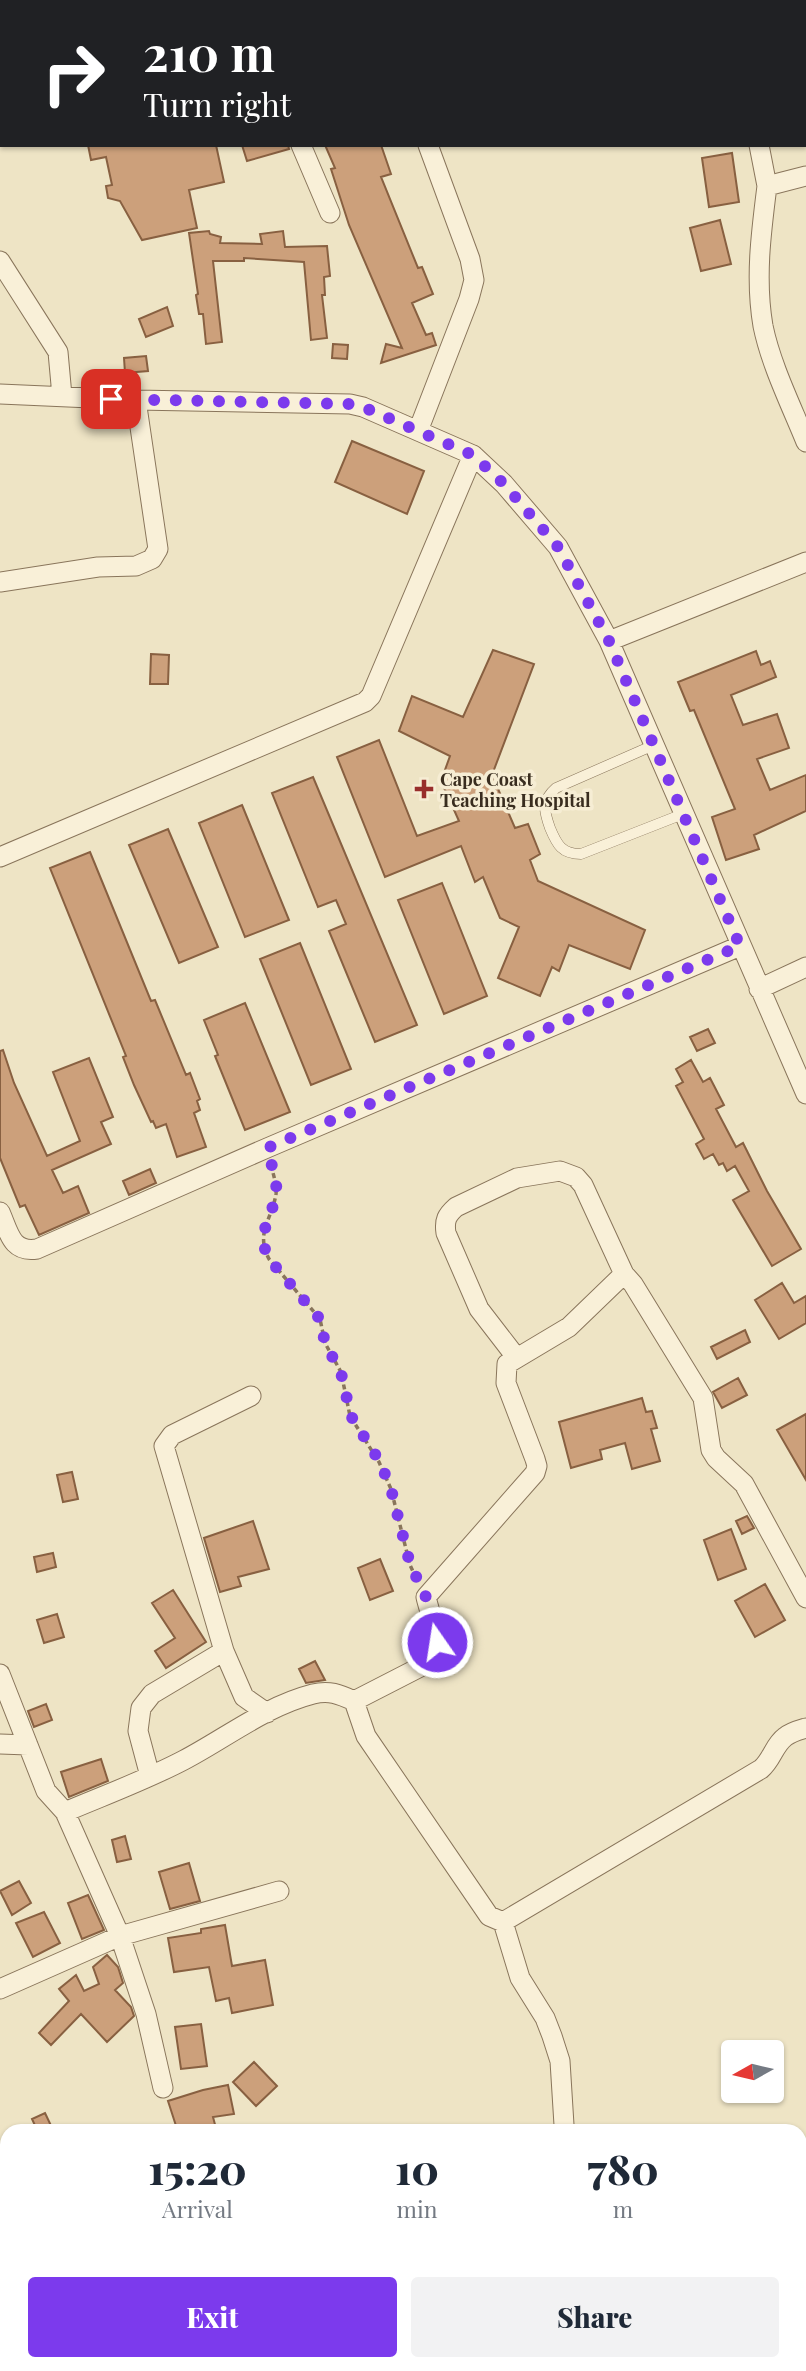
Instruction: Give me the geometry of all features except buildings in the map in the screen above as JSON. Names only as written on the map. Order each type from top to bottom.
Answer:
[{"type":"street","points":[[302,147],[330,213]]},
{"type":"street","points":[[418,431],[474,280],[470,259],[429,147]]},
{"type":"street","points":[[759,147],[767,186],[759,251],[763,324],[768,346],[806,442]]},
{"type":"street","points":[[767,186],[806,176]]},
{"type":"street","points":[[0,261],[58,352],[62,396]]},
{"type":"street","points":[[0,394],[136,400],[350,404],[363,407],[473,455],[504,484],[558,547],[609,641],[806,1094]]},
{"type":"street","points":[[0,582],[98,567],[136,566],[152,559],[158,549],[136,400]]},
{"type":"street","points":[[0,857],[365,702],[371,696],[473,455]]},
{"type":"street","points":[[609,641],[806,562]]},
{"type":"street","points":[[0,1212],[15,1244],[21,1249],[37,1249],[740,946]]},
{"type":"street","points":[[759,989],[806,967]]},
{"type":"street","points":[[516,1357],[479,1309],[444,1224],[448,1214],[456,1207],[517,1178],[567,1172],[583,1185],[624,1274],[633,1284],[704,1398],[711,1450],[716,1458],[744,1483],[806,1598]]},
{"type":"street","points":[[65,1812],[193,1755],[267,1713],[310,1695],[328,1692],[354,1701],[435,1657],[438,1651],[437,1642],[426,1597],[536,1473],[537,1466],[506,1383],[507,1364],[551,1340],[624,1274]]},
{"type":"street","points":[[251,1396],[172,1435],[164,1446],[224,1651],[244,1697],[267,1713]]},
{"type":"street","points":[[150,1776],[138,1731],[141,1708],[152,1694],[224,1651]]},
{"type":"street","points":[[0,1674],[49,1796],[65,1812],[120,1936],[146,2014],[163,2088]]},
{"type":"street","points":[[354,1701],[366,1735],[489,1916],[503,1922],[520,1978],[545,2018],[560,2061],[564,2124]]},
{"type":"street","points":[[503,1922],[761,1769],[787,1734],[806,1728]]},
{"type":"street","points":[[0,1744],[28,1745]]},
{"type":"street","points":[[2,1991],[120,1936],[279,1891]]},
{"type":"lane","points":[[654,746],[556,788],[549,794],[544,811],[557,845],[567,853],[581,854],[683,814]]},
{"type":"path","points":[[267,1148],[276,1194],[262,1239],[264,1250],[320,1319],[325,1343],[341,1373],[351,1416],[380,1462],[391,1489],[410,1564],[426,1597]]},
{"type":"place","name":"Cape Coast Teaching Hospital","points":[[424,789]]},
{"type":"route","points":[[111,399],[350,404],[363,407],[473,455],[491,470],[558,547],[572,569],[609,641],[740,946],[267,1148],[276,1194],[262,1239],[264,1250],[320,1319],[325,1343],[341,1373],[348,1409],[354,1424],[380,1462],[391,1489],[410,1564],[426,1597],[437,1642]]}]
